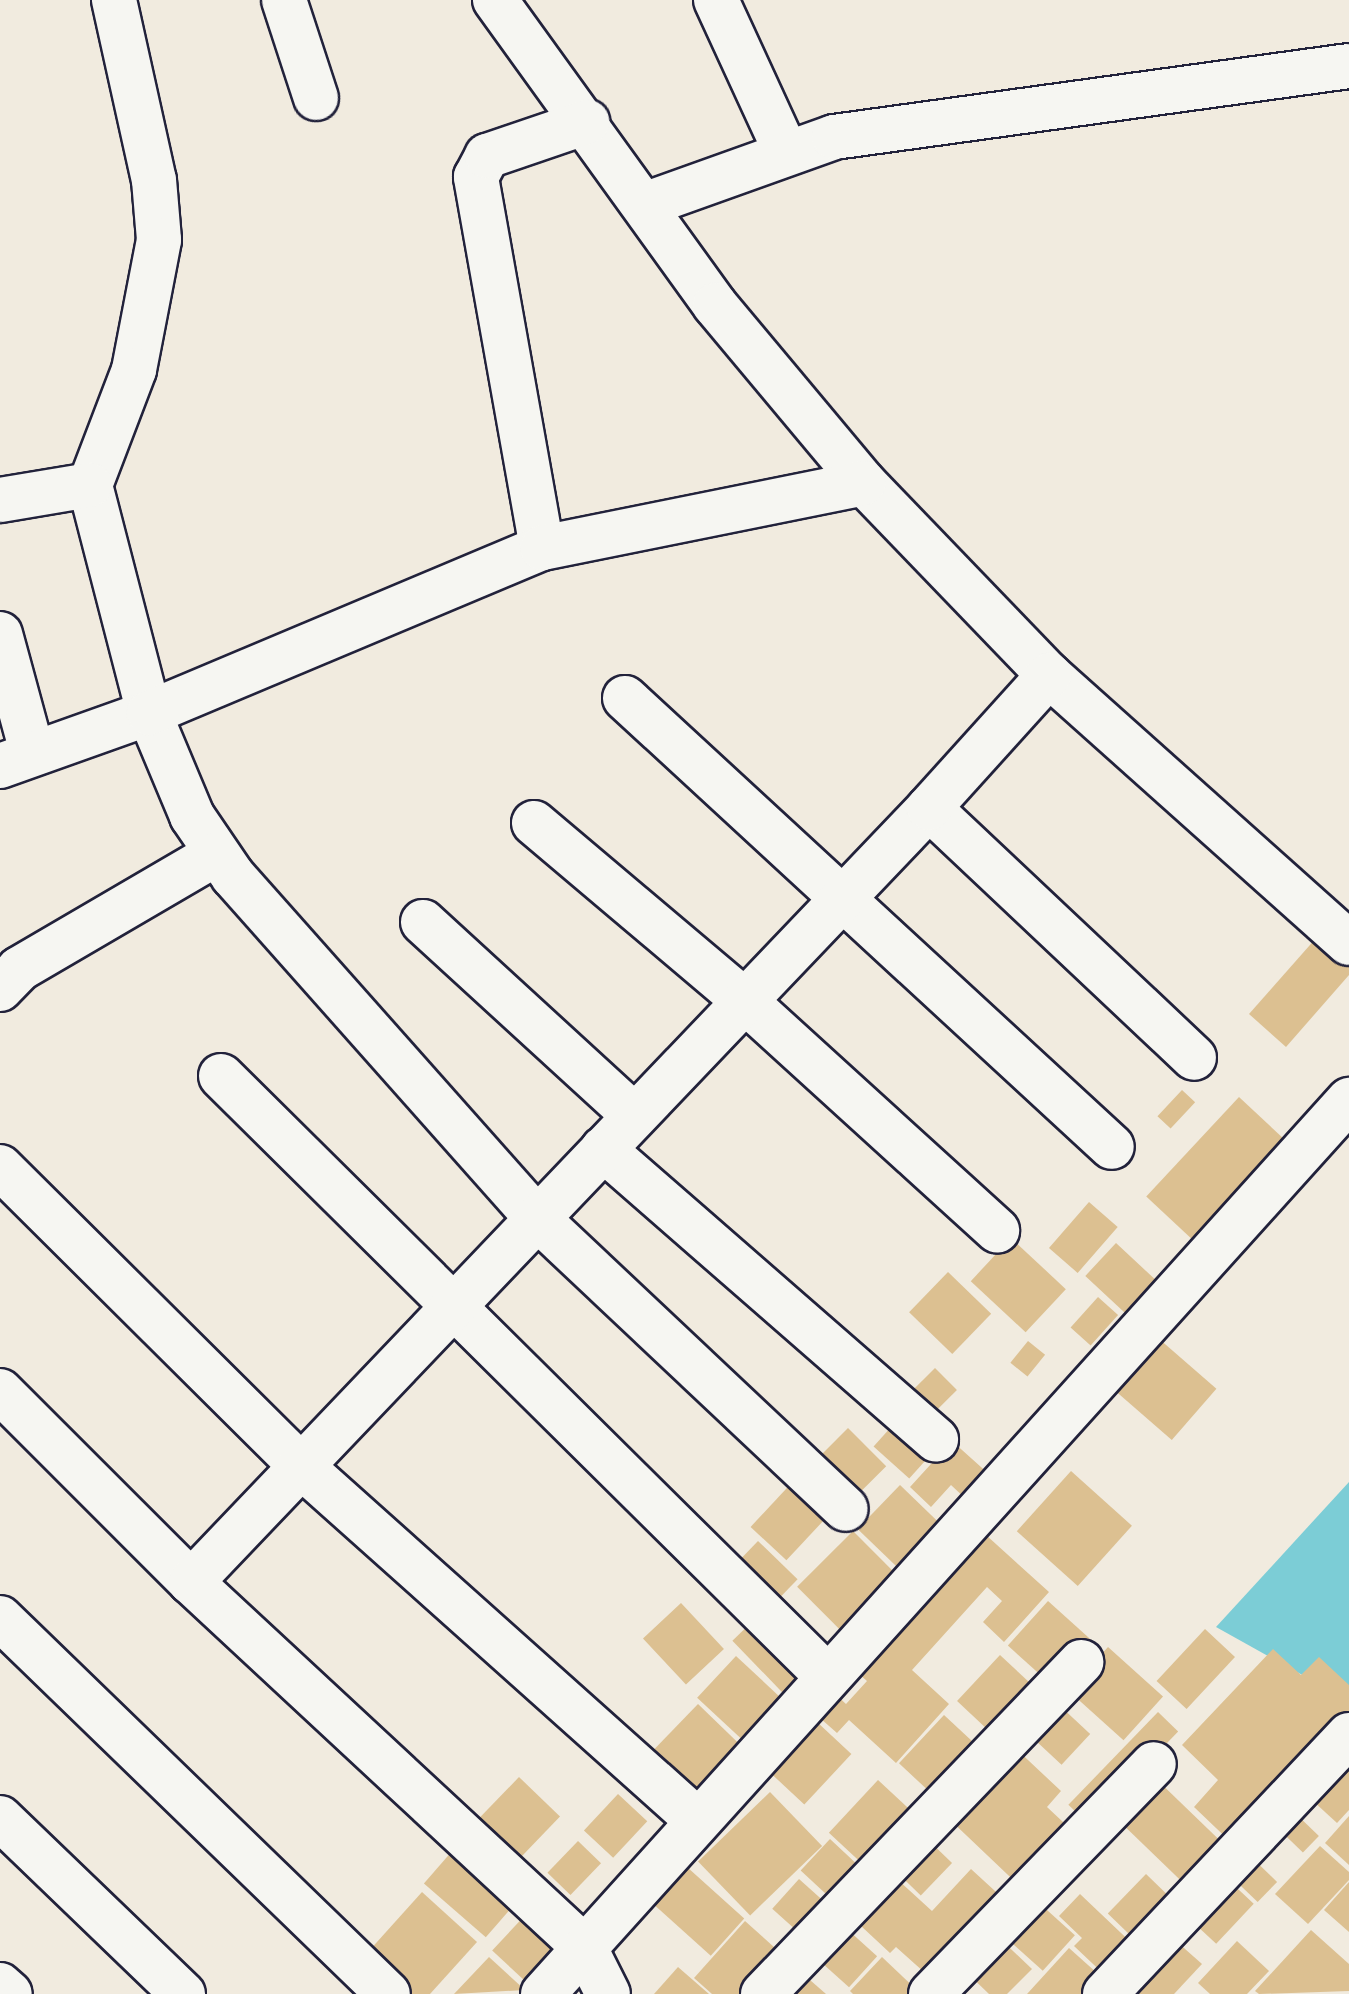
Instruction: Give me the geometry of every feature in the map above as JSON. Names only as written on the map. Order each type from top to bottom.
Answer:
[{"type":"street","points":[[114,0],[154,180],[159,240],[134,370],[90,485],[149,713],[192,816],[214,855],[537,1218],[846,1509]]},
{"type":"street","points":[[284,0],[316,98]]},
{"type":"street","points":[[495,0],[647,204],[715,305],[864,483],[1049,675],[1349,943]]},
{"type":"street","points":[[716,0],[785,150]]},
{"type":"street","points":[[647,204],[785,150],[834,137],[1349,66]]},
{"type":"street","points":[[542,548],[476,177],[487,156],[587,122]]},
{"type":"street","points":[[0,634],[16,759],[149,713],[542,548],[864,483]]},
{"type":"street","points":[[0,500],[90,485]]},
{"type":"street","points":[[191,1582],[842,900],[1049,675]]},
{"type":"street","points":[[625,698],[1112,1147]]},
{"type":"street","points":[[929,808],[1194,1058]]},
{"type":"street","points":[[534,823],[745,1001],[997,1230]]},
{"type":"street","points":[[0,989],[19,969],[214,855]]},
{"type":"street","points":[[423,922],[635,1116]]},
{"type":"street","points":[[221,1076],[455,1304],[828,1677]]},
{"type":"street","points":[[543,1994],[1349,1100]]},
{"type":"street","points":[[603,1149],[936,1440]]},
{"type":"street","points":[[0,1167],[300,1465],[697,1820]]},
{"type":"street","points":[[0,1391],[191,1582],[585,1948],[608,1994]]},
{"type":"street","points":[[0,1618],[388,1994]]},
{"type":"street","points":[[763,1994],[1081,1662]]},
{"type":"street","points":[[1105,1994],[1349,1735]]},
{"type":"street","points":[[954,1987],[1154,1764]]},
{"type":"street","points":[[0,1818],[183,1994]]},
{"type":"street","points":[[0,1985],[10,1994]]},
{"type":"water","points":[[1349,1482],[1349,1687],[1340,1696],[1216,1627]]},
{"type":"building","points":[[1317,937],[1349,965],[1349,975],[1286,1047],[1249,1014]]},
{"type":"building","points":[[1182,1090],[1195,1102],[1171,1129],[1157,1116]]},
{"type":"building","points":[[1239,1097],[1285,1140],[1192,1239],[1146,1196]]},
{"type":"building","points":[[1089,1202],[1118,1227],[1078,1273],[1049,1248]]},
{"type":"building","points":[[1011,1238],[1066,1289],[1026,1332],[971,1281]]},
{"type":"building","points":[[1116,1243],[1155,1280],[1125,1313],[1085,1276]]},
{"type":"building","points":[[948,1272],[991,1314],[952,1354],[909,1312]]},
{"type":"building","points":[[1098,1297],[1118,1315],[1091,1346],[1071,1327]]},
{"type":"building","points":[[1150,1331],[1216,1389],[1172,1440],[1105,1382]]},
{"type":"building","points":[[1028,1341],[1045,1355],[1027,1377],[1010,1363]]},
{"type":"building","points":[[935,1368],[957,1390],[925,1422],[903,1400]]},
{"type":"building","points":[[901,1416],[937,1448],[909,1479],[874,1446]]},
{"type":"building","points":[[848,1428],[886,1466],[852,1501],[813,1463]]},
{"type":"building","points":[[952,1441],[991,1476],[968,1501],[951,1485],[931,1507],[910,1487]]},
{"type":"building","points":[[1071,1471],[1132,1526],[1078,1586],[1017,1531]]},
{"type":"building","points":[[799,1475],[835,1508],[786,1560],[751,1527]]},
{"type":"building","points":[[900,1485],[944,1527],[902,1571],[858,1529]]},
{"type":"building","points":[[853,1531],[896,1574],[840,1630],[797,1587]]},
{"type":"building","points":[[986,1535],[1049,1592],[1004,1642],[983,1622],[1002,1601],[987,1587],[912,1670],[949,1704],[896,1763],[849,1720],[837,1733],[812,1711],[831,1690],[846,1704],[867,1681],[851,1667]]},
{"type":"building","points":[[758,1541],[798,1579],[768,1609],[729,1571]]},
{"type":"building","points":[[1048,1601],[1092,1640],[1052,1685],[1008,1646]]},
{"type":"building","points":[[681,1603],[724,1649],[686,1685],[643,1638]]},
{"type":"building","points":[[759,1615],[810,1668],[783,1693],[732,1641]]},
{"type":"building","points":[[1205,1629],[1235,1657],[1187,1709],[1157,1681]]},
{"type":"building","points":[[1108,1647],[1163,1697],[1124,1740],[1069,1691]]},
{"type":"building","points":[[1273,1649],[1301,1675],[1319,1657],[1349,1685],[1349,1731],[1238,1849],[1194,1807],[1218,1780],[1182,1745]]},
{"type":"building","points":[[1000,1655],[1039,1692],[997,1738],[957,1701]]},
{"type":"building","points":[[736,1656],[788,1704],[749,1746],[697,1698]]},
{"type":"building","points":[[698,1704],[748,1752],[691,1810],[642,1762]]},
{"type":"building","points":[[1058,1704],[1090,1734],[1062,1765],[1029,1735]]},
{"type":"building","points":[[1158,1712],[1178,1731],[1089,1824],[1068,1805]]},
{"type":"building","points":[[944,1715],[983,1752],[938,1800],[899,1763]]},
{"type":"building","points":[[817,1722],[851,1754],[804,1805],[770,1772]]},
{"type":"building","points":[[1013,1746],[1061,1791],[1047,1807],[1079,1837],[1027,1893],[946,1816]]},
{"type":"building","points":[[1349,1755],[1349,1810],[1337,1823],[1301,1790]]},
{"type":"building","points":[[1150,1773],[1234,1854],[1195,1895],[1111,1813]]},
{"type":"building","points":[[519,1777],[560,1817],[516,1862],[475,1822]]},
{"type":"building","points":[[878,1780],[915,1814],[865,1867],[829,1833]]},
{"type":"building","points":[[770,1792],[822,1846],[750,1915],[698,1861]]},
{"type":"building","points":[[618,1794],[647,1821],[613,1858],[584,1831]]},
{"type":"building","points":[[1293,1811],[1319,1836],[1303,1853],[1277,1828]]},
{"type":"building","points":[[1349,1816],[1349,1865],[1325,1843]]},
{"type":"building","points":[[924,1836],[952,1863],[921,1895],[893,1868]]},
{"type":"building","points":[[830,1839],[866,1872],[837,1904],[801,1870]]},
{"type":"building","points":[[578,1841],[601,1863],[570,1895],[547,1873]]},
{"type":"building","points":[[460,1842],[522,1896],[486,1937],[424,1884]]},
{"type":"building","points":[[1320,1846],[1349,1872],[1349,1880],[1308,1924],[1275,1894]]},
{"type":"building","points":[[1244,1850],[1277,1882],[1258,1902],[1225,1870]]},
{"type":"building","points":[[687,1867],[744,1919],[711,1956],[654,1904]]},
{"type":"building","points":[[886,1869],[932,1911],[971,1869],[1007,1902],[934,1981],[896,1947],[890,1953],[846,1912]]},
{"type":"building","points":[[1146,1874],[1180,1907],[1142,1946],[1108,1914]]},
{"type":"building","points":[[1223,1875],[1254,1904],[1216,1944],[1185,1915]]},
{"type":"building","points":[[799,1879],[830,1907],[803,1937],[772,1909]]},
{"type":"building","points":[[1349,1882],[1349,1932],[1324,1910]]},
{"type":"building","points":[[422,1892],[477,1942],[430,1994],[395,1994],[359,1962]]},
{"type":"building","points":[[1080,1894],[1140,1951],[1111,1981],[1074,1946],[1082,1938],[1059,1916]]},
{"type":"building","points":[[1037,1901],[1075,1935],[1043,1971],[1005,1937]]},
{"type":"building","points":[[529,1911],[566,1945],[529,1985],[492,1950]]},
{"type":"building","points":[[837,1920],[877,1956],[849,1987],[809,1951]]},
{"type":"building","points":[[745,1921],[785,1957],[753,1994],[712,1994],[694,1978]]},
{"type":"building","points":[[1311,1930],[1349,1964],[1349,1991],[1259,1994],[1255,1991]]},
{"type":"building","points":[[994,1933],[1032,1969],[1007,1994],[989,1994],[961,1967]]},
{"type":"building","points":[[1167,1933],[1202,1964],[1174,1994],[1128,1994]]},
{"type":"building","points":[[1237,1941],[1269,1971],[1247,1994],[1210,1994],[1198,1983]]},
{"type":"building","points":[[1069,1948],[1107,1982],[1097,1994],[1027,1994]]},
{"type":"building","points":[[489,1957],[525,1990],[454,1994]]},
{"type":"building","points":[[882,1957],[921,1994],[853,1994],[850,1991]]},
{"type":"building","points":[[794,1966],[826,1994],[793,1994]]},
{"type":"building","points":[[678,1967],[709,1994],[654,1994]]}]
